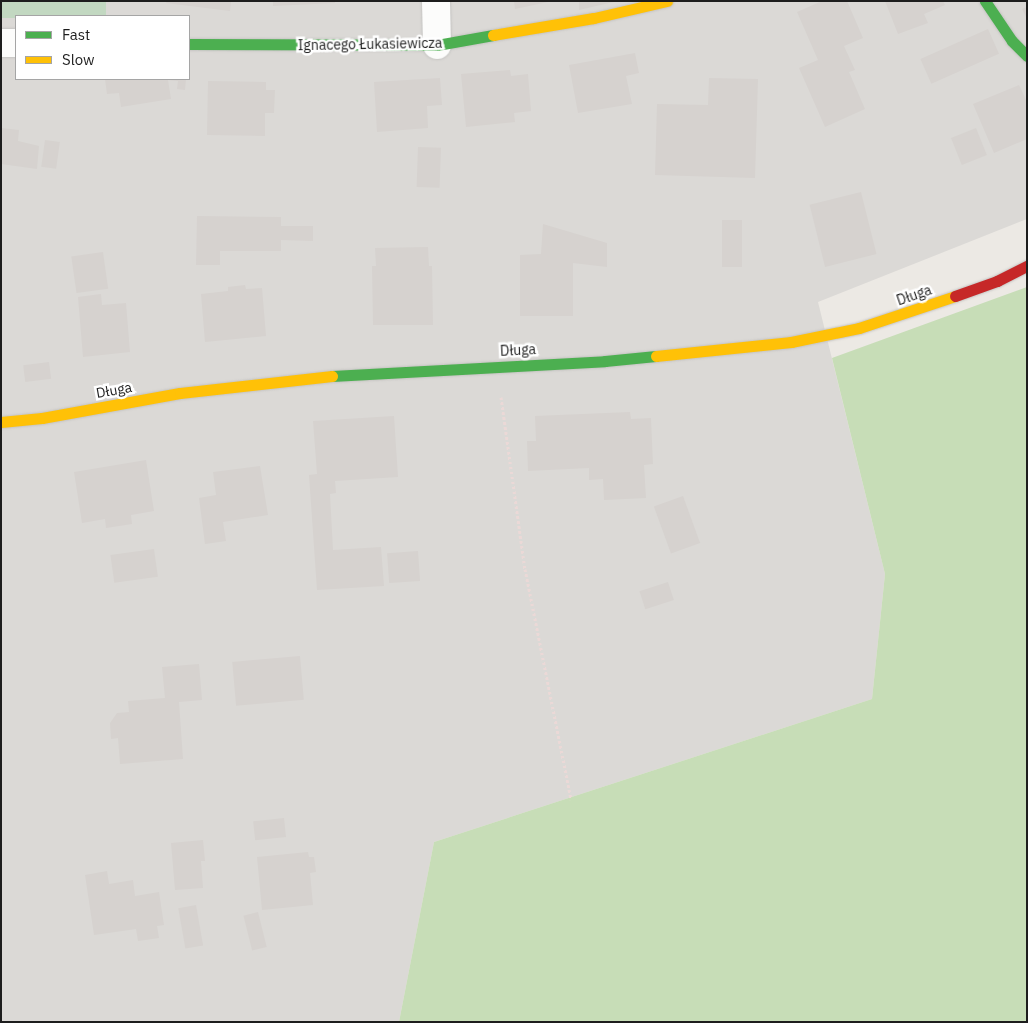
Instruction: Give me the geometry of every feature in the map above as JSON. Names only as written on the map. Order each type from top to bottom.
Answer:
[{"type":"street","points":[[436,1],[436,45]]},
{"type":"street","name":"Ignacego Łukasiewicza","points":[[190,44],[436,45],[594,18],[667,1]]},
{"type":"street","points":[[985,1],[1012,41],[1027,56]]},
{"type":"street","points":[[1,43],[15,43]]},
{"type":"street","name":"Długa","points":[[1,422],[42,418],[180,392],[305,378],[605,361],[791,342],[860,328],[924,308],[997,281],[1027,266]]},
{"type":"path","points":[[497,366],[525,568],[571,799]]},
{"type":"shaded area","points":[[1,1],[1027,1],[1027,219],[818,302],[885,574],[872,699],[434,842],[399,1022],[1,1022]]},
{"type":"green space","points":[[1,1],[106,1],[106,15],[15,15],[15,18],[1,18]]},
{"type":"green space","points":[[1027,287],[1027,1022],[399,1022],[434,842],[872,699],[885,574],[832,358]]},
{"type":"building","points":[[167,1],[231,1],[230,11],[166,3]]},
{"type":"building","points":[[273,1],[335,1],[335,3],[273,6]]},
{"type":"building","points":[[514,1],[548,1],[548,2],[515,9]]},
{"type":"building","points":[[579,1],[618,1],[579,10]]},
{"type":"building","points":[[822,1],[847,1],[863,38],[844,46],[855,70],[849,72],[865,109],[825,127],[799,68],[818,60],[797,12]]},
{"type":"building","points":[[885,1],[943,1],[945,5],[924,14],[928,23],[898,34]]},
{"type":"building","points":[[1027,7],[1027,19],[1022,9]]},
{"type":"building","points":[[988,29],[999,54],[931,84],[920,59]]},
{"type":"building","points":[[635,53],[639,73],[626,76],[632,104],[578,113],[569,65]]},
{"type":"building","points":[[510,70],[511,76],[528,74],[531,111],[514,113],[515,122],[466,127],[461,74]]},
{"type":"building","points":[[440,78],[442,105],[427,106],[428,128],[377,132],[374,82]]},
{"type":"building","points":[[709,78],[758,79],[755,178],[655,175],[657,104],[708,105]]},
{"type":"building","points":[[105,80],[168,80],[171,99],[121,107],[119,93],[107,94]]},
{"type":"building","points":[[168,80],[186,80],[185,90],[177,89],[178,81]]},
{"type":"building","points":[[208,81],[266,82],[266,90],[275,90],[274,113],[265,113],[265,136],[207,135]]},
{"type":"building","points":[[1019,85],[1027,102],[1027,139],[994,153],[973,104]]},
{"type":"building","points":[[1,128],[19,130],[18,141],[39,146],[37,169],[1,164]]},
{"type":"building","points":[[976,128],[987,155],[962,165],[951,138]]},
{"type":"building","points":[[45,140],[60,142],[56,169],[41,167]]},
{"type":"building","points":[[418,147],[441,148],[440,188],[417,187]]},
{"type":"building","points":[[861,192],[876,254],[825,267],[810,205]]},
{"type":"building","points":[[197,216],[281,217],[281,226],[313,226],[313,241],[281,240],[281,251],[220,251],[220,265],[196,265]]},
{"type":"building","points":[[722,220],[742,220],[742,267],[722,267]]},
{"type":"building","points":[[543,224],[607,243],[607,267],[573,263],[573,316],[520,316],[520,255],[541,254]]},
{"type":"building","points":[[428,247],[429,266],[432,266],[433,325],[373,325],[372,266],[376,266],[375,248]]},
{"type":"building","points":[[103,252],[108,289],[76,293],[71,256]]},
{"type":"building","points":[[245,285],[246,289],[262,288],[266,336],[205,342],[201,294],[228,291],[228,287]]},
{"type":"building","points":[[101,294],[102,305],[126,303],[130,352],[83,357],[78,297]]},
{"type":"building","points":[[49,362],[51,379],[25,382],[23,365]]},
{"type":"building","points":[[630,412],[631,419],[651,418],[653,464],[644,465],[646,498],[604,500],[603,479],[589,480],[589,468],[528,471],[527,441],[536,441],[535,416]]},
{"type":"building","points":[[394,416],[398,477],[335,481],[336,493],[330,494],[333,550],[381,547],[384,586],[317,590],[309,475],[317,474],[313,421]]},
{"type":"building","points":[[146,460],[154,511],[131,515],[132,524],[106,528],[105,519],[82,523],[74,472]]},
{"type":"building","points":[[260,466],[268,515],[223,522],[226,541],[205,544],[199,498],[216,495],[213,472]]},
{"type":"building","points":[[683,496],[700,543],[671,554],[654,507]]},
{"type":"building","points":[[154,549],[158,577],[114,583],[110,555]]},
{"type":"building","points":[[418,551],[420,581],[389,583],[387,553]]},
{"type":"building","points":[[668,582],[674,600],[645,609],[639,591]]},
{"type":"building","points":[[300,656],[304,700],[236,706],[232,662]]},
{"type":"building","points":[[199,664],[202,700],[179,702],[183,759],[120,764],[118,738],[111,739],[110,723],[117,713],[129,712],[128,701],[165,698],[162,667]]},
{"type":"building","points":[[284,818],[286,837],[255,840],[253,821]]},
{"type":"building","points":[[203,840],[205,861],[201,861],[203,888],[175,890],[171,843]]},
{"type":"building","points":[[308,852],[309,857],[314,857],[316,872],[310,873],[313,905],[262,910],[257,857]]},
{"type":"building","points":[[107,871],[109,884],[133,880],[135,896],[159,892],[164,925],[157,926],[159,938],[138,941],[136,929],[94,935],[85,875]]},
{"type":"building","points":[[196,905],[203,945],[185,949],[178,908]]},
{"type":"building","points":[[258,912],[267,947],[252,951],[243,916]]},
{"type":"traffic: fast","points":[[985,1],[1012,41],[1027,56]]},
{"type":"traffic: fast","points":[[190,44],[437,45],[493,35]]},
{"type":"traffic: fast","points":[[332,376],[605,361],[656,356]]},
{"type":"traffic: slow","points":[[493,35],[594,18],[667,1]]},
{"type":"traffic: slow","points":[[656,356],[791,342],[859,328],[955,296]]},
{"type":"traffic: slow","points":[[1,422],[42,418],[180,393],[332,376]]},
{"type":"traffic: jam","points":[[955,296],[997,281],[1027,266]]}]
